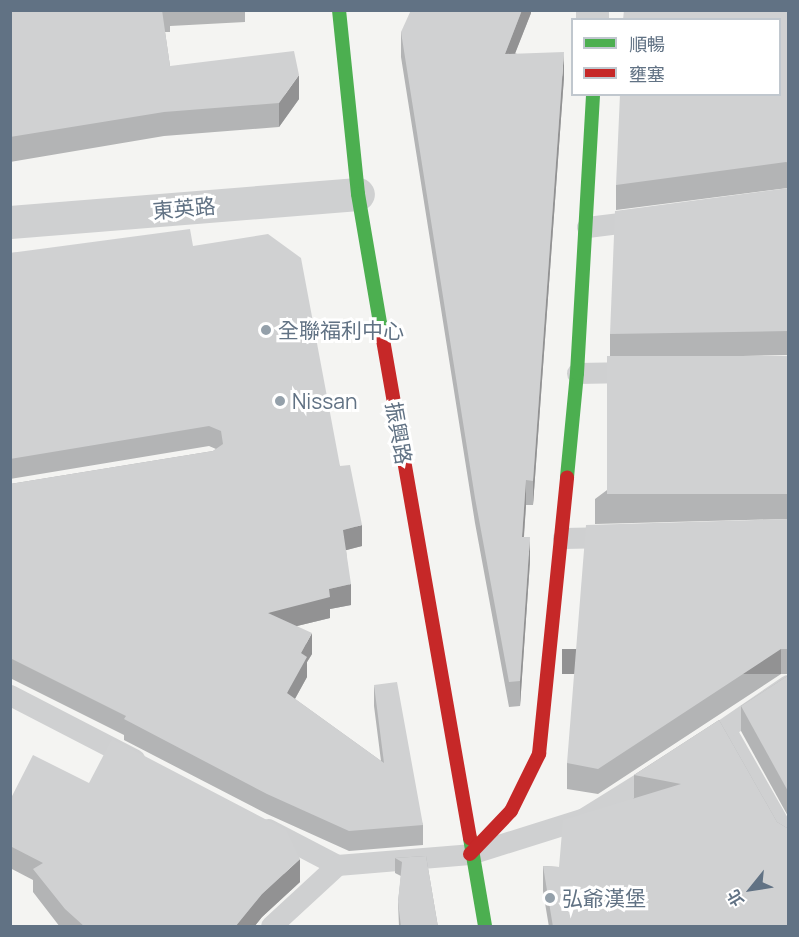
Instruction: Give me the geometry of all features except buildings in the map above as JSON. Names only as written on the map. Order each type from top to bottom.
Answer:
[{"type":"main road","name":"振興路","points":[[339,10],[358,194],[485,927]]},
{"type":"main road","points":[[471,854],[511,811],[539,754],[563,538],[577,373],[593,96]]},
{"type":"street","name":"東英路","points":[[10,222],[358,194]]},
{"type":"lane","points":[[587,227],[670,216]]},
{"type":"lane","points":[[577,373],[659,371]]},
{"type":"lane","points":[[563,538],[634,536]]},
{"type":"lane","points":[[252,821],[336,865],[471,854],[585,818],[725,729],[789,685]]},
{"type":"lane","points":[[10,695],[158,772]]},
{"type":"lane","points":[[725,729],[789,840]]},
{"type":"lane","points":[[271,927],[336,865]]},
{"type":"traffic: fast","points":[[339,10],[358,194],[382,334]]},
{"type":"traffic: fast","points":[[567,477],[577,373],[593,96]]},
{"type":"traffic: fast","points":[[470,838],[485,926]]},
{"type":"traffic: jam","points":[[382,334],[470,838]]},
{"type":"traffic: jam","points":[[470,854],[511,811],[539,754],[567,477]]},
{"type":"place","name":"全聯福利中心","points":[[266,330]]},
{"type":"place","name":"Nissan","points":[[280,401]]},
{"type":"place","name":"弘爺漢堡","points":[[550,898]]}]
